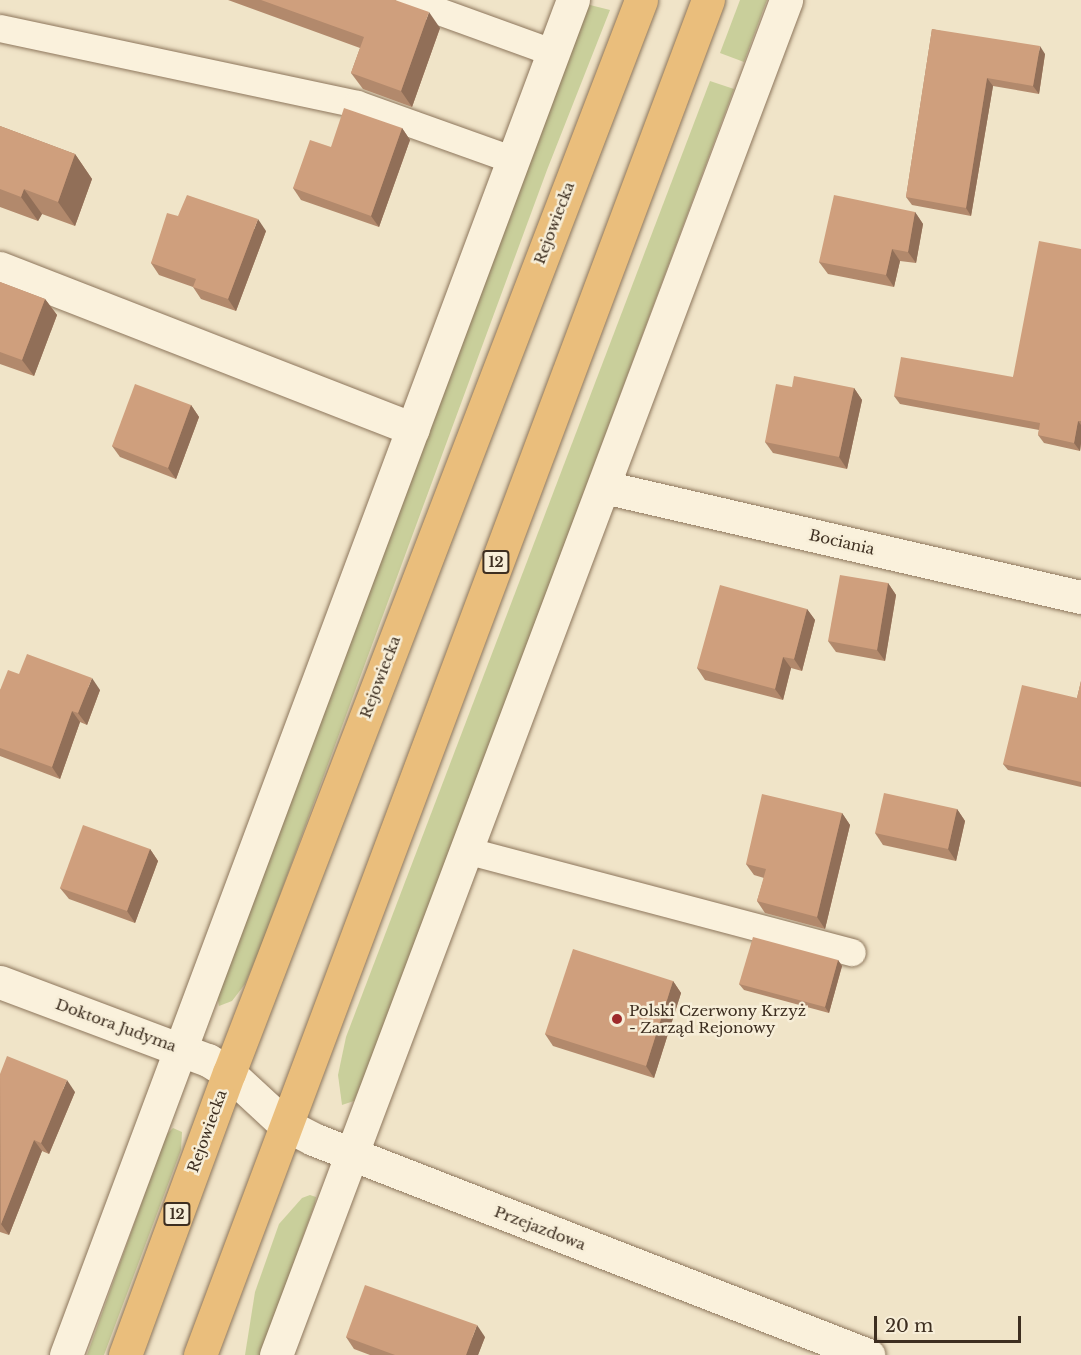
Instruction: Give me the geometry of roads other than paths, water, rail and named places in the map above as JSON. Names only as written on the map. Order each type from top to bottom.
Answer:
[{"type":"highway","name":"Rejowiecka","points":[[125,1355],[229,1072],[641,0]]},
{"type":"highway","name":"12","points":[[200,1355],[284,1124],[708,0]]},
{"type":"street","points":[[66,1355],[413,429],[511,159],[573,0]]},
{"type":"street","points":[[276,1355],[786,0]]},
{"type":"street","points":[[0,268],[413,429]]},
{"type":"street","name":"Bociania","points":[[604,487],[1081,597]]},
{"type":"street","name":"Doktora Judyma","points":[[0,982],[180,1049],[229,1072]]},
{"type":"street","name":"Przejazdowa","points":[[229,1072],[284,1124],[352,1153],[868,1355]]},
{"type":"lane","points":[[408,0],[552,52]]},
{"type":"lane","points":[[0,28],[357,104],[511,159]]},
{"type":"lane","points":[[465,850],[852,952]]},
{"type":"place","name":"Polski Czerwony Krzyż - Zarząd Rejonowy","points":[[617,1019]]}]
